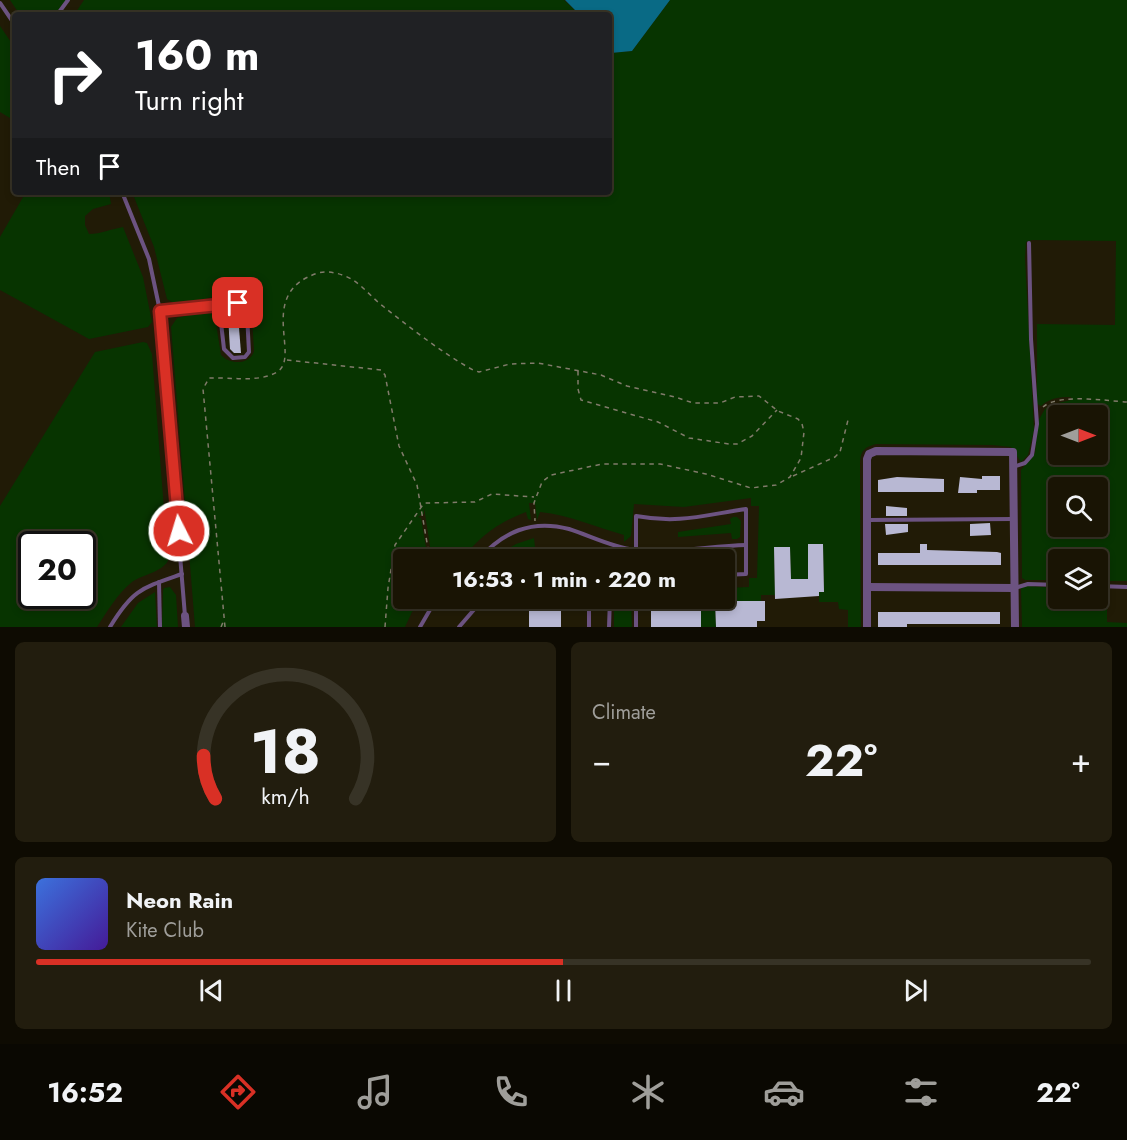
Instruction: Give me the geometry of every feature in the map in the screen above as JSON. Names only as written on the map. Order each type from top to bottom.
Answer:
[{"type":"street","points":[[867,627],[869,454],[876,451],[1013,452],[1015,627]]},
{"type":"street","points":[[867,587],[1014,588]]},
{"type":"street","points":[[185,616],[186,627]]},
{"type":"lane","points":[[0,3],[12,21]]},
{"type":"lane","points":[[123,195],[149,259],[160,311],[185,616]]},
{"type":"lane","points":[[1013,468],[1025,463],[1032,456],[1036,414],[1031,339],[1029,243]]},
{"type":"lane","points":[[160,311],[238,303],[246,308],[249,352],[245,357],[233,358],[224,350],[219,305]]},
{"type":"lane","points":[[636,549],[636,516],[660,520],[683,520],[746,509],[746,574],[735,574]]},
{"type":"lane","points":[[867,520],[1013,519]]},
{"type":"lane","points":[[488,549],[505,535],[535,526],[569,530],[631,549]]},
{"type":"lane","points":[[687,549],[746,545]]},
{"type":"lane","points":[[110,627],[124,603],[132,595],[141,589],[182,574]]},
{"type":"lane","points":[[159,582],[160,627]]},
{"type":"lane","points":[[1014,588],[1028,584],[1048,585]]},
{"type":"lane","points":[[1108,586],[1127,587]]},
{"type":"lane","points":[[420,627],[430,609]]},
{"type":"lane","points":[[459,627],[475,609]]},
{"type":"lane","points":[[589,609],[589,627]]},
{"type":"lane","points":[[609,627],[610,609]]},
{"type":"lane","points":[[636,609],[636,627]]},
{"type":"path","points":[[225,627],[203,388],[209,378],[271,375],[282,368],[286,360],[282,318],[284,305],[289,295],[309,276],[329,272],[353,281],[383,307],[473,370],[487,370],[520,362],[578,370],[601,375],[627,387],[675,397],[684,402],[705,404],[759,396],[777,410],[798,419],[804,432],[801,458],[790,477]]},
{"type":"path","points":[[286,360],[381,370],[388,388],[399,446],[417,485],[427,549]]},
{"type":"path","points":[[578,370],[578,389],[582,400],[658,422],[689,438],[737,444],[752,436],[777,410]]},
{"type":"path","points":[[1036,414],[1047,404],[1068,399],[1127,402]]},
{"type":"path","points":[[535,526],[535,497],[542,482],[551,475],[617,463],[672,466],[751,488],[776,485],[835,458],[840,452],[848,420]]},
{"type":"path","points":[[385,627],[395,545],[425,503],[475,501],[492,494],[535,497]]},
{"type":"path","points":[[221,627],[225,619]]},
{"type":"green space","points":[[10,0],[66,0],[56,12],[18,12]]},
{"type":"green space","points":[[84,0],[564,0],[577,12],[76,12]]},
{"type":"green space","points":[[670,0],[1127,0],[1127,581],[1108,581],[1108,549],[1048,549],[1048,580],[1022,578],[1021,470],[1035,453],[1038,421],[1045,409],[1048,407],[1048,465],[1108,465],[1108,405],[1050,405],[1071,400],[1071,397],[1048,401],[1041,406],[1037,404],[1037,324],[1115,325],[1116,241],[1032,240],[1026,242],[1025,258],[1034,430],[1028,455],[1021,462],[1011,447],[992,445],[876,444],[864,450],[860,462],[861,627],[848,627],[848,610],[839,609],[838,602],[819,602],[819,592],[824,592],[823,544],[808,544],[808,592],[791,592],[790,548],[774,548],[775,595],[761,595],[761,617],[735,609],[735,588],[749,587],[749,578],[757,578],[759,506],[751,506],[751,498],[684,507],[634,504],[631,536],[624,542],[624,535],[562,516],[540,512],[537,520],[535,503],[529,503],[531,520],[528,519],[526,512],[506,521],[483,537],[471,549],[430,549],[424,507],[424,514],[418,517],[421,518],[426,549],[393,549],[393,609],[415,609],[405,627],[195,627],[171,327],[177,318],[208,310],[215,317],[221,355],[229,361],[244,361],[252,356],[254,351],[251,301],[247,295],[213,297],[183,304],[167,299],[154,247],[133,195],[612,195],[612,53],[632,51]]},
{"type":"green space","points":[[0,26],[12,44],[12,119],[0,112]]},
{"type":"green space","points":[[24,195],[110,195],[111,204],[93,209],[85,216],[85,225],[89,234],[123,227],[143,277],[152,322],[148,327],[89,339],[0,290],[0,237]]},
{"type":"green space","points":[[147,343],[152,354],[168,561],[165,565],[132,582],[113,603],[97,627],[0,627],[0,506],[95,352]]},
{"type":"green space","points":[[733,517],[741,521],[740,537],[737,539],[732,539],[731,533],[678,537],[678,532],[731,524],[730,519]]},
{"type":"green space","points":[[534,538],[535,547],[507,549]]},
{"type":"green space","points":[[1026,586],[1048,587],[1048,609],[1107,609],[1107,622],[1127,623],[1127,627],[1022,627],[1021,588]]},
{"type":"green space","points":[[170,587],[176,595],[178,627],[162,627],[163,591],[164,588]]},
{"type":"green space","points":[[155,592],[157,627],[121,627],[138,603]]},
{"type":"green space","points":[[614,609],[631,609],[632,627],[614,627]]},
{"type":"green space","points":[[701,609],[715,609],[716,627],[701,627]]},
{"type":"water","points":[[565,0],[670,0],[632,51],[612,53],[612,12],[577,12]]},
{"type":"building","points":[[238,315],[241,353],[234,353],[230,349],[228,316]]},
{"type":"building","points":[[982,476],[1000,476],[1000,490],[958,493],[960,477],[982,479]]},
{"type":"building","points":[[897,477],[944,479],[944,492],[878,492],[878,480]]},
{"type":"building","points":[[886,506],[907,508],[907,516],[886,516]]},
{"type":"building","points":[[990,523],[991,535],[970,536],[970,524]]},
{"type":"building","points":[[885,524],[908,524],[908,532],[886,535]]},
{"type":"building","points":[[808,544],[823,544],[824,592],[819,592],[819,596],[775,599],[774,547],[790,547],[791,579],[808,579]]},
{"type":"building","points":[[920,544],[927,544],[927,550],[1001,553],[1001,565],[878,565],[878,553],[920,553]]},
{"type":"building","points":[[735,601],[765,601],[765,621],[757,621],[757,627],[716,627],[715,609],[735,609]]},
{"type":"building","points":[[529,609],[561,609],[561,627],[529,627]]},
{"type":"building","points":[[651,609],[701,609],[701,627],[651,627]]},
{"type":"building","points":[[878,612],[1000,612],[1000,624],[907,624],[907,627],[878,627]]},
{"type":"route","points":[[179,531],[160,311],[238,303]]}]
